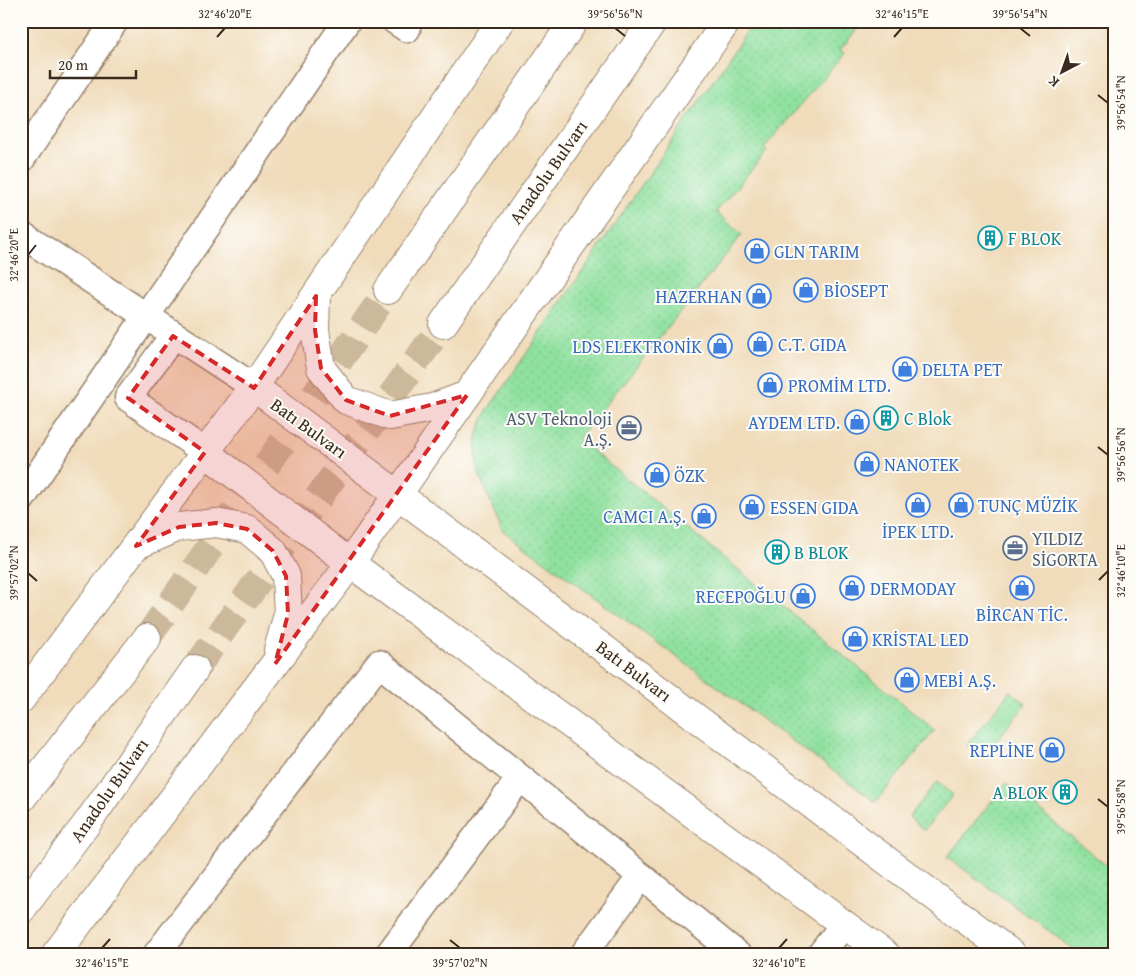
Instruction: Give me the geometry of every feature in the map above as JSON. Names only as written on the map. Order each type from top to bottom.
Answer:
[{"type":"main road","points":[[21,699],[254,388],[500,21]]},
{"type":"main road","points":[[388,290],[574,21]]},
{"type":"main road","name":"Anadolu Bulvarı","points":[[443,324],[653,21]]},
{"type":"main road","points":[[55,955],[350,563],[727,21]]},
{"type":"main road","points":[[316,296],[315,330],[322,368],[346,400],[390,416],[432,408],[466,395]]},
{"type":"main road","name":"Batı Bulvarı","points":[[254,388],[1013,955]]},
{"type":"main road","points":[[205,452],[350,563],[886,955]]},
{"type":"main road","points":[[136,546],[179,527],[216,523],[247,529],[273,551],[286,576],[288,614],[275,664]]},
{"type":"main road","points":[[21,798],[147,638]]},
{"type":"main road","name":"Anadolu Bulvarı","points":[[21,910],[88,822],[195,669]]},
{"type":"street","points":[[21,160],[115,21]]},
{"type":"street","points":[[21,500],[347,21]]},
{"type":"street","points":[[21,234],[254,388]]},
{"type":"street","points":[[173,336],[128,398],[205,452]]},
{"type":"street","points":[[156,955],[379,663],[738,955]]},
{"type":"street","points":[[388,955],[520,778]]},
{"type":"street","points":[[583,955],[641,876]]},
{"type":"street","points":[[820,955],[844,924]]},
{"type":"highlighted area","points":[[316,296],[315,330],[321,368],[346,400],[390,416],[467,395],[275,664],[288,614],[286,576],[273,551],[247,529],[216,523],[179,527],[136,546],[205,452],[128,398],[173,336],[254,388]]},
{"type":"green space","points":[[754,21],[864,21],[840,50],[845,53],[764,148],[767,151],[716,212],[742,235],[578,439],[935,730],[876,802],[502,530],[483,485],[476,458],[476,444],[487,411]]},
{"type":"green space","points":[[1010,691],[1026,704],[983,757],[967,745]]},
{"type":"green space","points":[[937,782],[953,795],[924,830],[909,817]]},
{"type":"green space","points":[[1006,783],[1114,872],[1114,955],[1082,955],[947,857]]},
{"type":"tunnel","points":[[147,638],[388,290]]},
{"type":"tunnel","points":[[195,669],[443,324]]},
{"type":"place","name":"F BLOK","points":[[990,238]]},
{"type":"place","name":"GLN TARIM","points":[[757,251]]},
{"type":"place","name":"BİOSEPT","points":[[806,290]]},
{"type":"place","name":"HAZERHAN","points":[[759,296]]},
{"type":"place","name":"C.T. GIDA","points":[[760,344]]},
{"type":"place","name":"LDS ELEKTRONİK","points":[[720,346]]},
{"type":"place","name":"DELTA PET","points":[[905,369]]},
{"type":"place","name":"PROMİM LTD.","points":[[770,385]]},
{"type":"place","name":"C Blok","points":[[886,418]]},
{"type":"place","name":"AYDEM LTD.","points":[[857,422]]},
{"type":"place","name":"ASV Teknoloji A.Ş.","points":[[629,428]]},
{"type":"place","name":"NANOTEK","points":[[867,464]]},
{"type":"place","name":"ÖZK","points":[[657,475]]},
{"type":"place","name":"İPEK LTD.","points":[[918,505]]},
{"type":"place","name":"TUNÇ MÜZİK","points":[[961,505]]},
{"type":"place","name":"ESSEN GIDA","points":[[752,507]]},
{"type":"place","name":"CAMCI A.Ş.","points":[[704,516]]},
{"type":"place","name":"YILDIZ SİGORTA","points":[[1015,548]]},
{"type":"place","name":"B BLOK","points":[[777,552]]},
{"type":"place","name":"DERMODAY","points":[[852,588]]},
{"type":"place","name":"BİRCAN TİC.","points":[[1022,588]]},
{"type":"place","name":"RECEPOĞLU","points":[[803,596]]},
{"type":"place","name":"KRİSTAL LED","points":[[855,639]]},
{"type":"place","name":"MEBİ A.Ş.","points":[[907,680]]},
{"type":"place","name":"REPLİNE","points":[[1052,750]]},
{"type":"place","name":"A BLOK","points":[[1065,792]]}]
